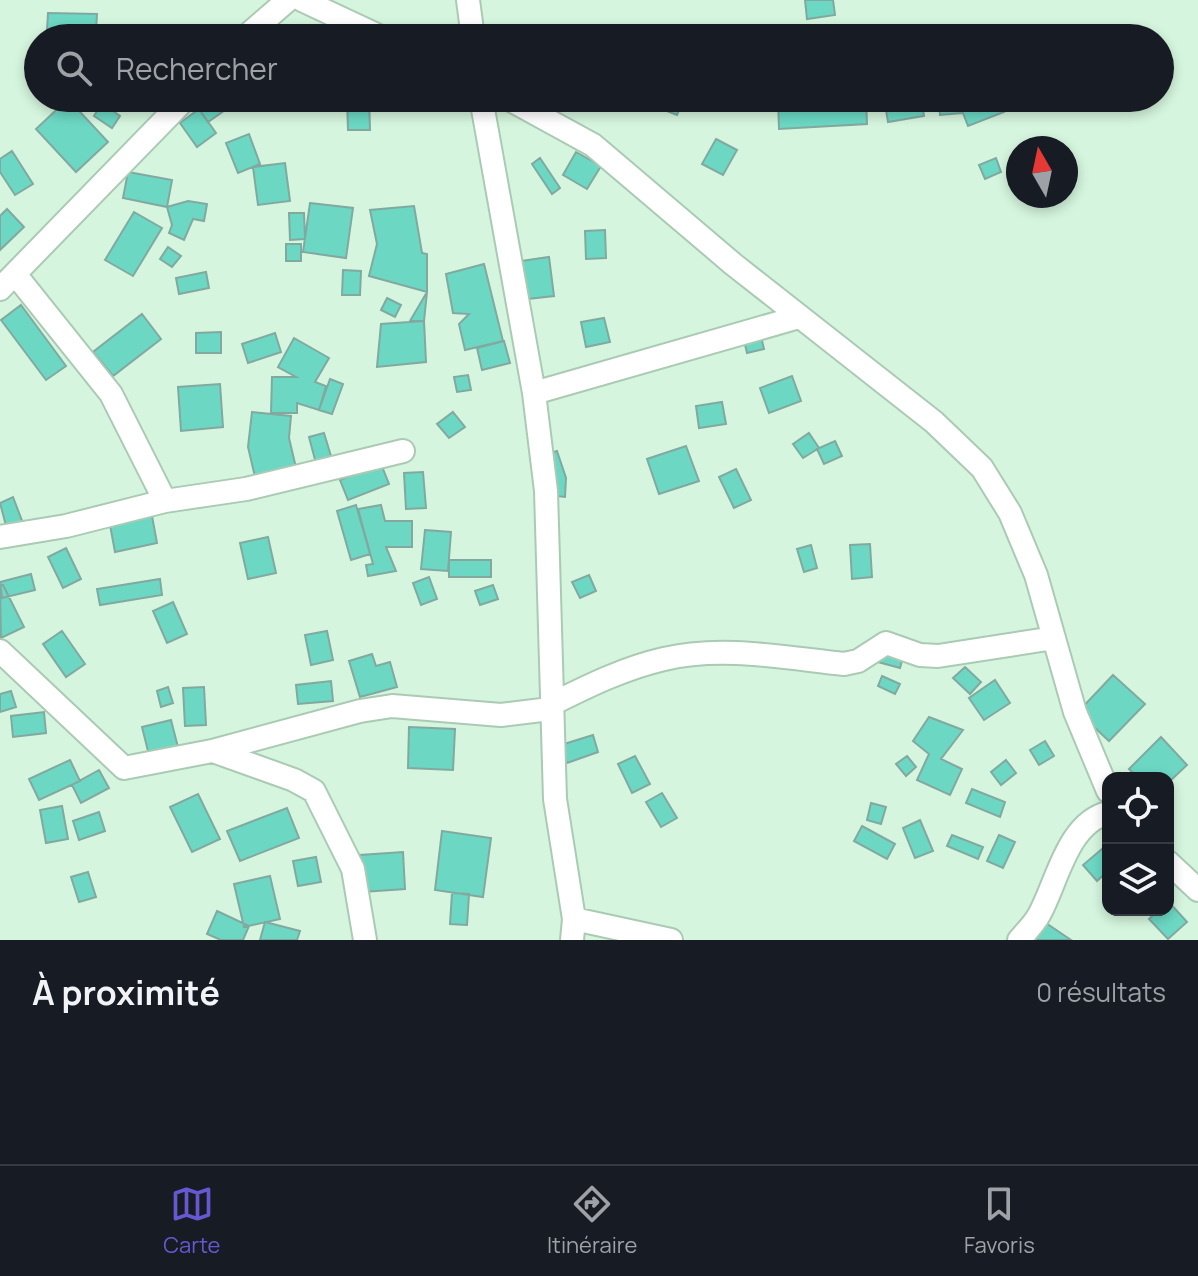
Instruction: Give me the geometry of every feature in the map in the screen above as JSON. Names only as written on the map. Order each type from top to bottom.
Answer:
[{"type":"street","points":[[260,24],[288,0]]},
{"type":"street","points":[[302,0],[353,24]]},
{"type":"street","points":[[468,0],[471,24]]},
{"type":"street","points":[[165,501],[111,394],[8,282],[172,112]]},
{"type":"street","points":[[484,112],[534,393],[546,491],[555,799],[573,929],[671,940]]},
{"type":"street","points":[[533,112],[593,145],[799,317],[934,422],[982,468],[1015,526],[1036,575],[1075,712],[1102,777]]},
{"type":"street","points":[[534,393],[799,317]]},
{"type":"street","points":[[0,537],[66,526],[165,501],[246,489],[403,451]]},
{"type":"street","points":[[0,651],[124,768],[212,751],[360,711],[392,706],[501,715],[550,709],[554,703],[601,680],[667,658],[723,652],[844,664],[858,661],[886,643],[920,655],[938,656],[1054,638]]},
{"type":"street","points":[[212,751],[294,780],[314,791],[353,869],[365,940]]},
{"type":"street","points":[[1019,940],[1038,917],[1071,845],[1090,823],[1102,816]]},
{"type":"street","points":[[1174,868],[1198,890]]},
{"type":"building","points":[[805,0],[833,0],[835,15],[807,19]]},
{"type":"building","points":[[48,13],[97,14],[96,24],[47,24]]},
{"type":"building","points":[[54,112],[80,112],[108,142],[76,172],[36,129]]},
{"type":"building","points":[[96,112],[114,112],[120,116],[112,128],[94,116]]},
{"type":"building","points":[[195,112],[201,112],[216,133],[197,147],[180,123]]},
{"type":"building","points":[[201,112],[222,112],[208,122]]},
{"type":"building","points":[[347,112],[369,112],[370,130],[348,130]]},
{"type":"building","points":[[778,112],[867,112],[867,124],[779,129]]},
{"type":"building","points":[[886,112],[923,112],[924,116],[888,122]]},
{"type":"building","points":[[940,112],[1004,112],[968,126],[963,113],[940,115]]},
{"type":"building","points":[[249,134],[260,164],[238,173],[226,143]]},
{"type":"building","points":[[716,139],[737,150],[723,175],[702,164]]},
{"type":"building","points":[[12,151],[33,184],[15,195],[0,172],[0,159]]},
{"type":"building","points":[[576,152],[601,166],[587,189],[563,175]]},
{"type":"building","points":[[540,158],[560,188],[552,194],[532,164]]},
{"type":"building","points":[[996,158],[1001,172],[985,179],[979,165]]},
{"type":"building","points":[[285,163],[290,201],[258,205],[253,167]]},
{"type":"building","points":[[128,172],[172,180],[167,207],[123,198]]},
{"type":"building","points":[[188,201],[207,204],[204,221],[193,219],[184,240],[169,233],[172,225],[167,207]]},
{"type":"building","points":[[310,203],[353,208],[346,258],[303,252]]},
{"type":"building","points":[[414,206],[422,253],[427,254],[427,292],[369,276],[377,244],[370,210]]},
{"type":"building","points":[[7,209],[24,227],[0,250],[0,216]]},
{"type":"building","points":[[134,212],[162,228],[133,276],[105,260]]},
{"type":"building","points":[[289,213],[304,213],[305,239],[290,240]]},
{"type":"building","points":[[605,230],[606,258],[586,259],[585,231]]},
{"type":"building","points":[[286,244],[301,244],[301,261],[286,261]]},
{"type":"building","points":[[168,247],[181,256],[172,267],[160,259]]},
{"type":"building","points":[[549,257],[554,296],[519,300],[514,262]]},
{"type":"building","points":[[484,264],[503,341],[465,350],[459,324],[469,314],[453,313],[446,274]]},
{"type":"building","points":[[343,270],[361,271],[360,295],[342,295]]},
{"type":"building","points":[[206,272],[209,288],[179,294],[176,278]]},
{"type":"building","points":[[427,292],[424,321],[410,321]]},
{"type":"building","points":[[387,298],[401,305],[395,317],[381,310]]},
{"type":"building","points":[[21,305],[66,366],[46,380],[1,320]]},
{"type":"building","points":[[142,314],[161,339],[113,376],[93,352]]},
{"type":"building","points":[[604,318],[610,342],[586,347],[581,322]]},
{"type":"building","points":[[424,321],[426,362],[377,367],[381,324]]},
{"type":"building","points":[[221,332],[221,353],[196,353],[196,333]]},
{"type":"building","points":[[760,332],[764,349],[747,353],[743,336]]},
{"type":"building","points":[[275,333],[281,352],[248,363],[242,344]]},
{"type":"building","points":[[294,338],[329,358],[315,382],[326,386],[319,410],[297,403],[297,413],[271,413],[272,377],[296,377],[278,367]]},
{"type":"building","points":[[504,341],[510,363],[482,370],[477,348]]},
{"type":"building","points":[[468,375],[471,390],[457,392],[454,377]]},
{"type":"building","points":[[792,376],[801,401],[769,413],[760,388]]},
{"type":"building","points":[[330,379],[343,384],[332,414],[319,410]]},
{"type":"building","points":[[220,384],[223,427],[181,431],[178,387]]},
{"type":"building","points":[[722,402],[726,424],[699,428],[696,406]]},
{"type":"building","points":[[252,412],[291,416],[289,438],[297,472],[256,481],[248,447]]},
{"type":"building","points":[[453,412],[465,427],[449,438],[437,424]]},
{"type":"building","points":[[324,433],[334,466],[318,471],[309,437]]},
{"type":"building","points":[[809,433],[819,448],[803,458],[793,444]]},
{"type":"building","points":[[835,441],[842,456],[824,464],[817,449]]},
{"type":"building","points":[[686,446],[699,481],[659,494],[647,459]]},
{"type":"building","points":[[557,451],[566,478],[565,497],[548,495],[543,455]]},
{"type":"building","points":[[381,464],[389,484],[348,500],[340,480]]},
{"type":"building","points":[[736,469],[751,500],[734,508],[719,477]]},
{"type":"building","points":[[423,472],[426,508],[406,509],[404,473]]},
{"type":"building","points":[[13,497],[24,526],[8,533],[0,503]]},
{"type":"building","points":[[356,505],[370,554],[351,560],[337,511]]},
{"type":"building","points":[[381,505],[385,521],[412,521],[412,547],[386,547],[396,571],[368,576],[366,565],[373,564],[358,509]]},
{"type":"building","points":[[152,516],[157,543],[115,552],[110,525]]},
{"type":"building","points":[[425,530],[451,532],[448,571],[421,569]]},
{"type":"building","points":[[268,537],[276,573],[248,579],[240,543]]},
{"type":"building","points":[[870,544],[872,577],[852,579],[850,545]]},
{"type":"building","points":[[811,545],[817,568],[804,572],[797,549]]},
{"type":"building","points":[[66,548],[81,579],[63,588],[48,557]]},
{"type":"building","points":[[449,560],[491,560],[491,577],[449,577]]},
{"type":"building","points":[[31,574],[35,590],[2,598],[0,582]]},
{"type":"building","points":[[589,575],[596,591],[580,598],[572,582]]},
{"type":"building","points":[[429,577],[437,599],[421,605],[413,583]]},
{"type":"building","points":[[160,579],[162,595],[100,605],[97,589]]},
{"type":"building","points":[[3,585],[24,627],[1,638],[0,586]]},
{"type":"building","points":[[493,585],[498,599],[480,605],[475,591]]},
{"type":"building","points":[[173,602],[187,634],[167,643],[153,611]]},
{"type":"building","points":[[62,631],[85,664],[66,677],[43,644]]},
{"type":"building","points":[[327,631],[333,660],[311,665],[305,635]]},
{"type":"building","points":[[883,644],[905,650],[900,668],[878,662]]},
{"type":"building","points":[[372,654],[376,666],[390,662],[397,687],[360,697],[349,661]]},
{"type":"building","points":[[965,667],[981,682],[970,694],[953,678]]},
{"type":"building","points":[[1113,675],[1145,704],[1109,741],[1078,712]]},
{"type":"building","points":[[882,676],[900,684],[895,694],[878,686]]},
{"type":"building","points":[[995,680],[1010,703],[984,720],[969,698]]},
{"type":"building","points":[[331,681],[333,701],[298,704],[296,685]]},
{"type":"building","points":[[168,687],[173,703],[161,707],[157,691]]},
{"type":"building","points":[[204,687],[206,725],[185,726],[183,688]]},
{"type":"building","points":[[11,691],[16,707],[0,712],[0,694]]},
{"type":"building","points":[[44,712],[46,733],[13,737],[11,716]]},
{"type":"building","points":[[929,717],[963,730],[941,759],[962,769],[950,795],[917,780],[929,754],[913,741]]},
{"type":"building","points":[[171,720],[179,751],[150,759],[142,727]]},
{"type":"building","points":[[409,727],[455,729],[453,770],[408,768]]},
{"type":"building","points":[[593,735],[598,752],[567,763],[561,745]]},
{"type":"building","points":[[1161,737],[1187,765],[1174,777],[1174,772],[1132,772],[1129,769]]},
{"type":"building","points":[[1045,741],[1054,756],[1039,765],[1030,750]]},
{"type":"building","points":[[635,756],[650,784],[632,793],[618,764]]},
{"type":"building","points":[[907,756],[916,767],[906,776],[896,764]]},
{"type":"building","points":[[70,760],[80,781],[39,800],[29,779]]},
{"type":"building","points":[[1006,760],[1016,773],[1001,785],[991,772]]},
{"type":"building","points":[[99,770],[109,788],[81,803],[72,785]]},
{"type":"building","points":[[972,789],[1005,802],[1000,817],[966,803]]},
{"type":"building","points":[[662,793],[677,818],[661,827],[646,802]]},
{"type":"building","points":[[198,794],[220,839],[192,852],[170,807]]},
{"type":"building","points":[[871,803],[886,807],[881,824],[867,820]]},
{"type":"building","points":[[62,806],[68,839],[46,843],[40,810]]},
{"type":"building","points":[[287,808],[299,838],[240,861],[227,831]]},
{"type":"building","points":[[99,812],[105,831],[79,840],[73,821]]},
{"type":"building","points":[[920,820],[933,851],[915,858],[903,828]]},
{"type":"building","points":[[862,826],[895,844],[887,859],[854,841]]},
{"type":"building","points":[[442,831],[491,838],[483,897],[435,890]]},
{"type":"building","points":[[952,835],[983,847],[978,859],[947,846]]},
{"type":"building","points":[[999,835],[1015,842],[1003,868],[987,861]]},
{"type":"building","points":[[1102,849],[1102,876],[1097,881],[1083,865]]},
{"type":"building","points":[[403,852],[405,889],[363,892],[360,855]]},
{"type":"building","points":[[316,857],[321,882],[298,886],[293,861]]},
{"type":"building","points":[[88,872],[96,897],[79,902],[71,877]]},
{"type":"building","points":[[270,876],[280,919],[244,927],[234,884]]},
{"type":"building","points":[[452,893],[469,894],[467,925],[450,924]]},
{"type":"building","points":[[1174,908],[1187,922],[1168,939],[1149,919],[1152,916],[1174,916]]},
{"type":"building","points":[[217,911],[249,926],[243,940],[221,940],[207,934]]},
{"type":"building","points":[[1043,921],[1071,940],[1030,940]]},
{"type":"building","points":[[265,922],[300,931],[297,940],[260,940]]}]
